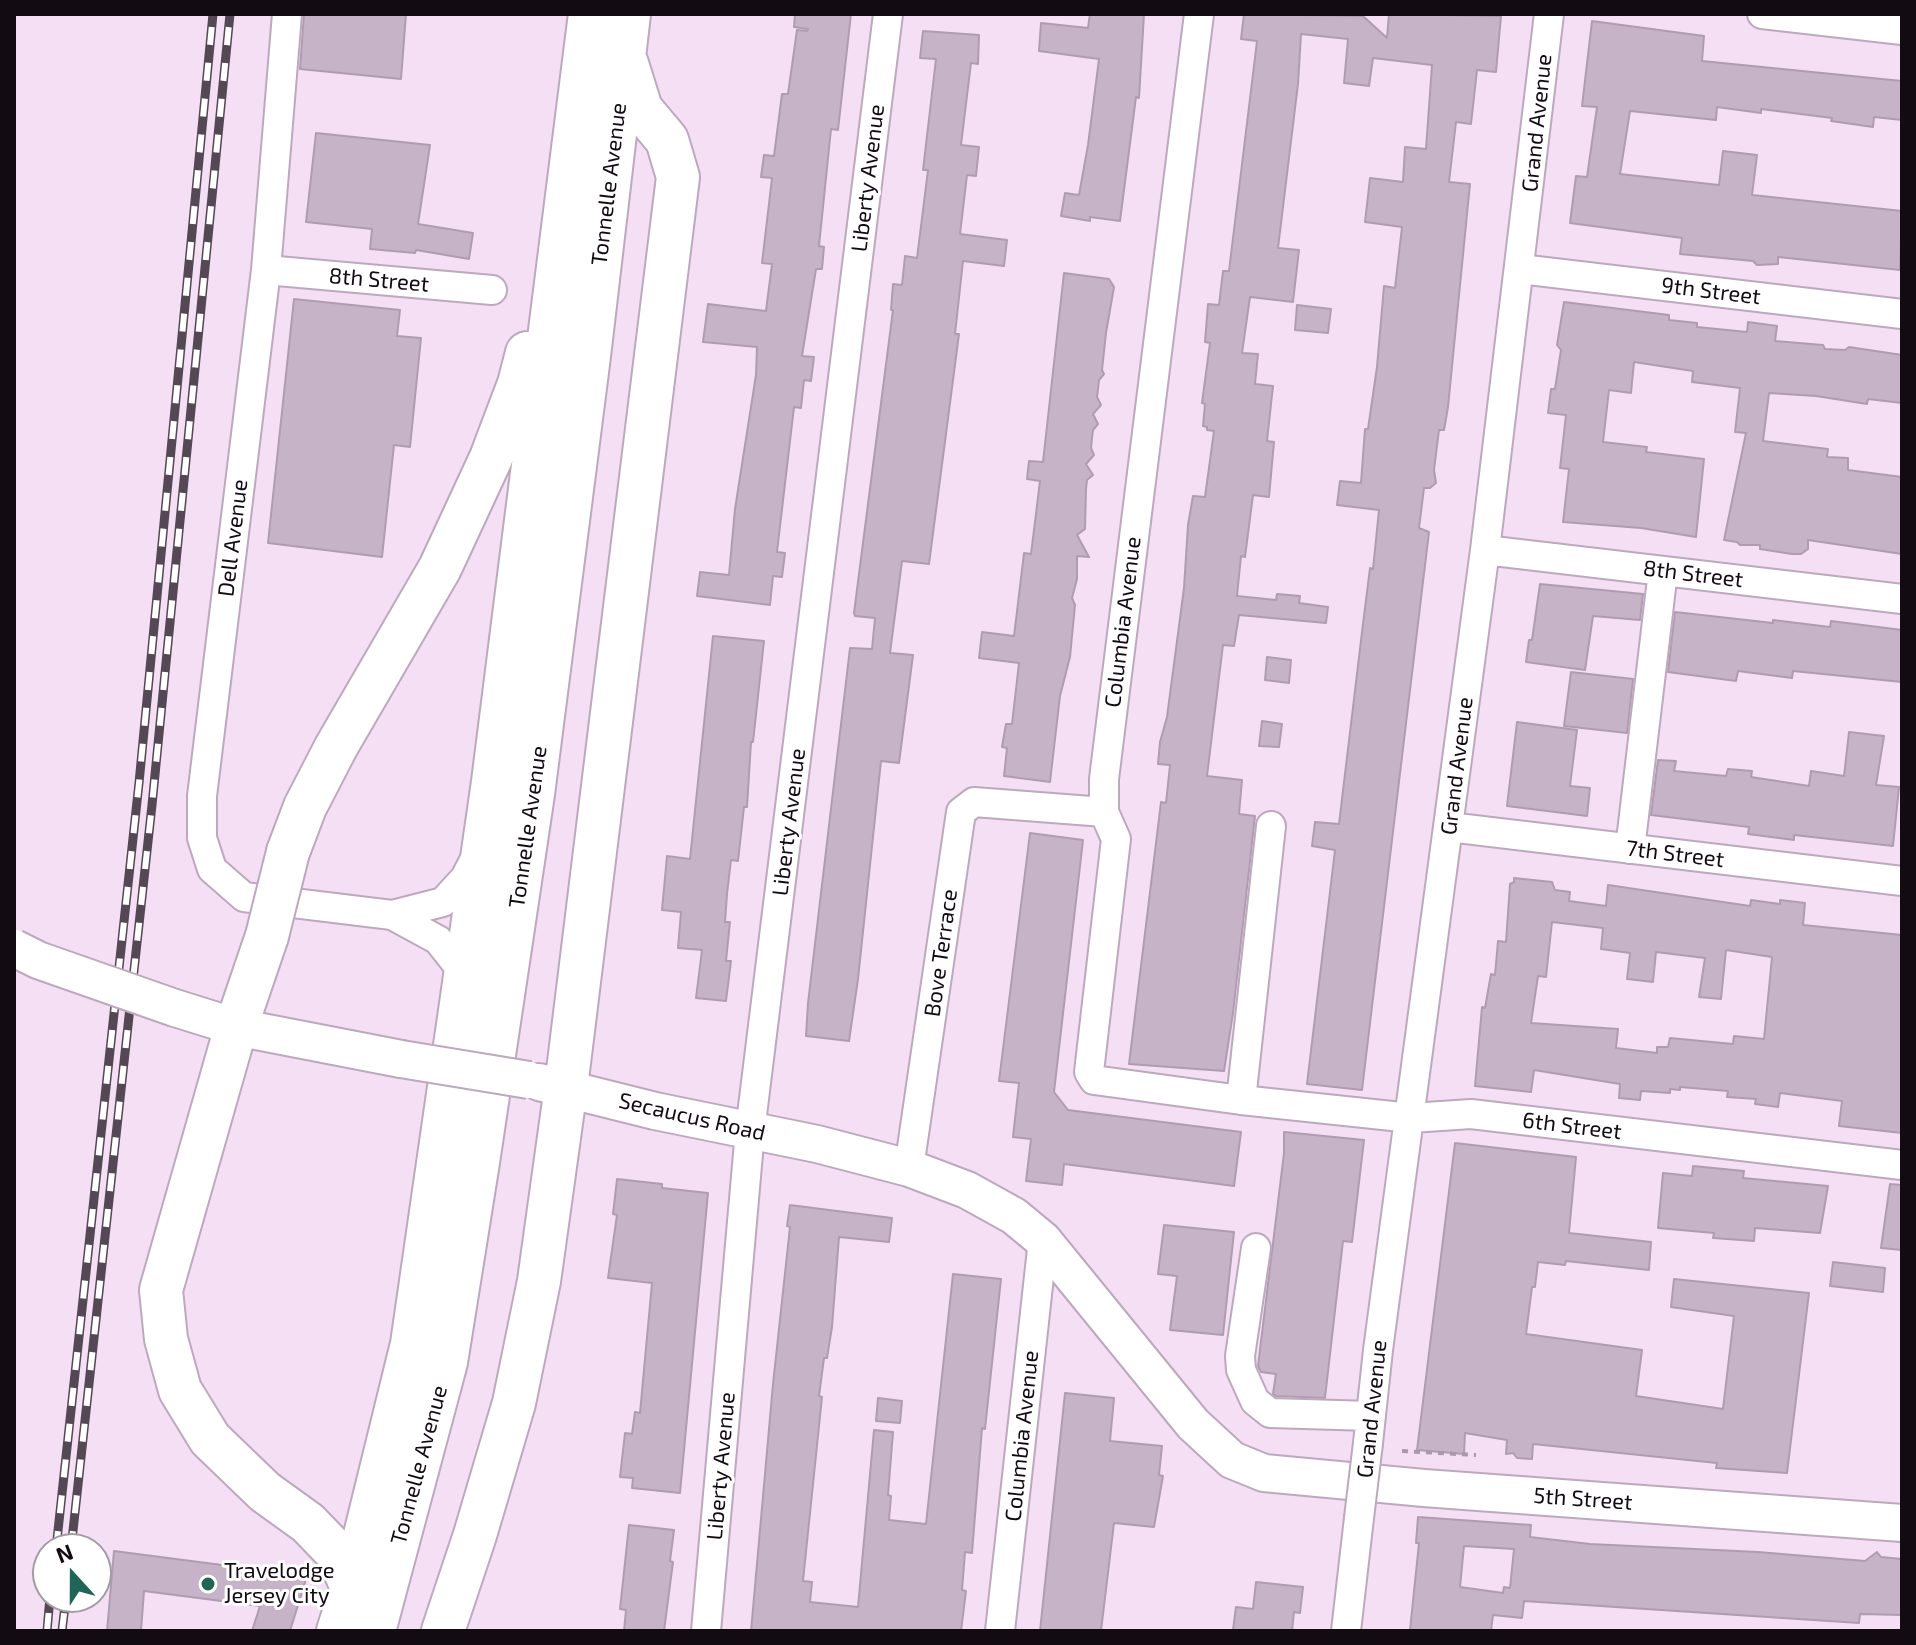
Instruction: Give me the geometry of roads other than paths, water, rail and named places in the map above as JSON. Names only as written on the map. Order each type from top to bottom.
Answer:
[{"type":"highway","name":"Tonnelle Avenue","points":[[338,1631],[352,1588],[412,1344],[484,841],[590,14]]},
{"type":"highway","name":"Tonnelle Avenue","points":[[374,1631],[446,1362],[476,1177],[533,794],[629,14]]},
{"type":"highway","points":[[443,1631],[514,1403],[539,1281],[548,1083],[678,177],[667,140],[641,109],[624,56]]},
{"type":"highway","points":[[352,1588],[338,1554],[308,1523],[265,1492],[210,1439],[180,1390],[166,1339],[161,1290],[236,1027],[267,936],[288,852],[305,807],[440,568],[491,458],[519,384],[538,313],[558,261]]},
{"type":"main road","name":"Secaucus Road","points":[[14,948],[38,960],[236,1027],[548,1083],[655,1111],[817,1144],[909,1168],[967,1190],[1014,1216],[1043,1240],[1193,1424],[1232,1460],[1264,1473]]},
{"type":"main road","name":"5th Street","points":[[1264,1473],[1902,1523]]},
{"type":"street","name":"Dell Avenue","points":[[287,14],[266,270],[202,796],[202,838],[212,869],[244,897],[392,915],[443,902],[465,878],[484,841]]},
{"type":"street","name":"Liberty Avenue","points":[[706,1631],[750,1131],[888,14]]},
{"type":"street","name":"Columbia Avenue","points":[[1199,14],[1106,763],[1104,812],[1116,839],[1089,1072],[1094,1080],[1104,1083],[1241,1100]]},
{"type":"street","name":"Grand Avenue","points":[[1346,1631],[1485,550],[1549,14]]},
{"type":"street","points":[[1762,14],[1902,30]]},
{"type":"street","name":"9th Street","points":[[1520,269],[1902,314]]},
{"type":"street","name":"8th Street","points":[[266,270],[492,290]]},
{"type":"street","name":"8th Street","points":[[1485,550],[1902,599]]},
{"type":"street","points":[[1630,849],[1663,571]]},
{"type":"street","name":"Bove Terrace","points":[[909,1168],[961,812],[974,802],[1104,812]]},
{"type":"street","points":[[1241,1100],[1271,826]]},
{"type":"street","name":"7th Street","points":[[1449,827],[1902,881]]},
{"type":"street","name":"Dell Avenue","points":[[392,915],[438,940],[464,973]]},
{"type":"street","name":"6th Street","points":[[1241,1100],[1411,1118],[1471,1114],[1902,1165]]},
{"type":"street","name":"Columbia Avenue","points":[[1000,1631],[1043,1240]]},
{"type":"street","points":[[1256,1248],[1240,1356],[1241,1370],[1255,1401],[1270,1413],[1370,1430]]},
{"type":"street","points":[[467,1631],[475,1535]]},
{"type":"railway","points":[[58,1533],[139,783],[213,14]]},
{"type":"railway","points":[[73,1533],[152,805],[230,14]]},
{"type":"railway","points":[[47,1631],[49,1613]]},
{"type":"railway","points":[[62,1631],[64,1613]]},
{"type":"place","name":"Travelodge Jersey City","points":[[208,1584]]}]
